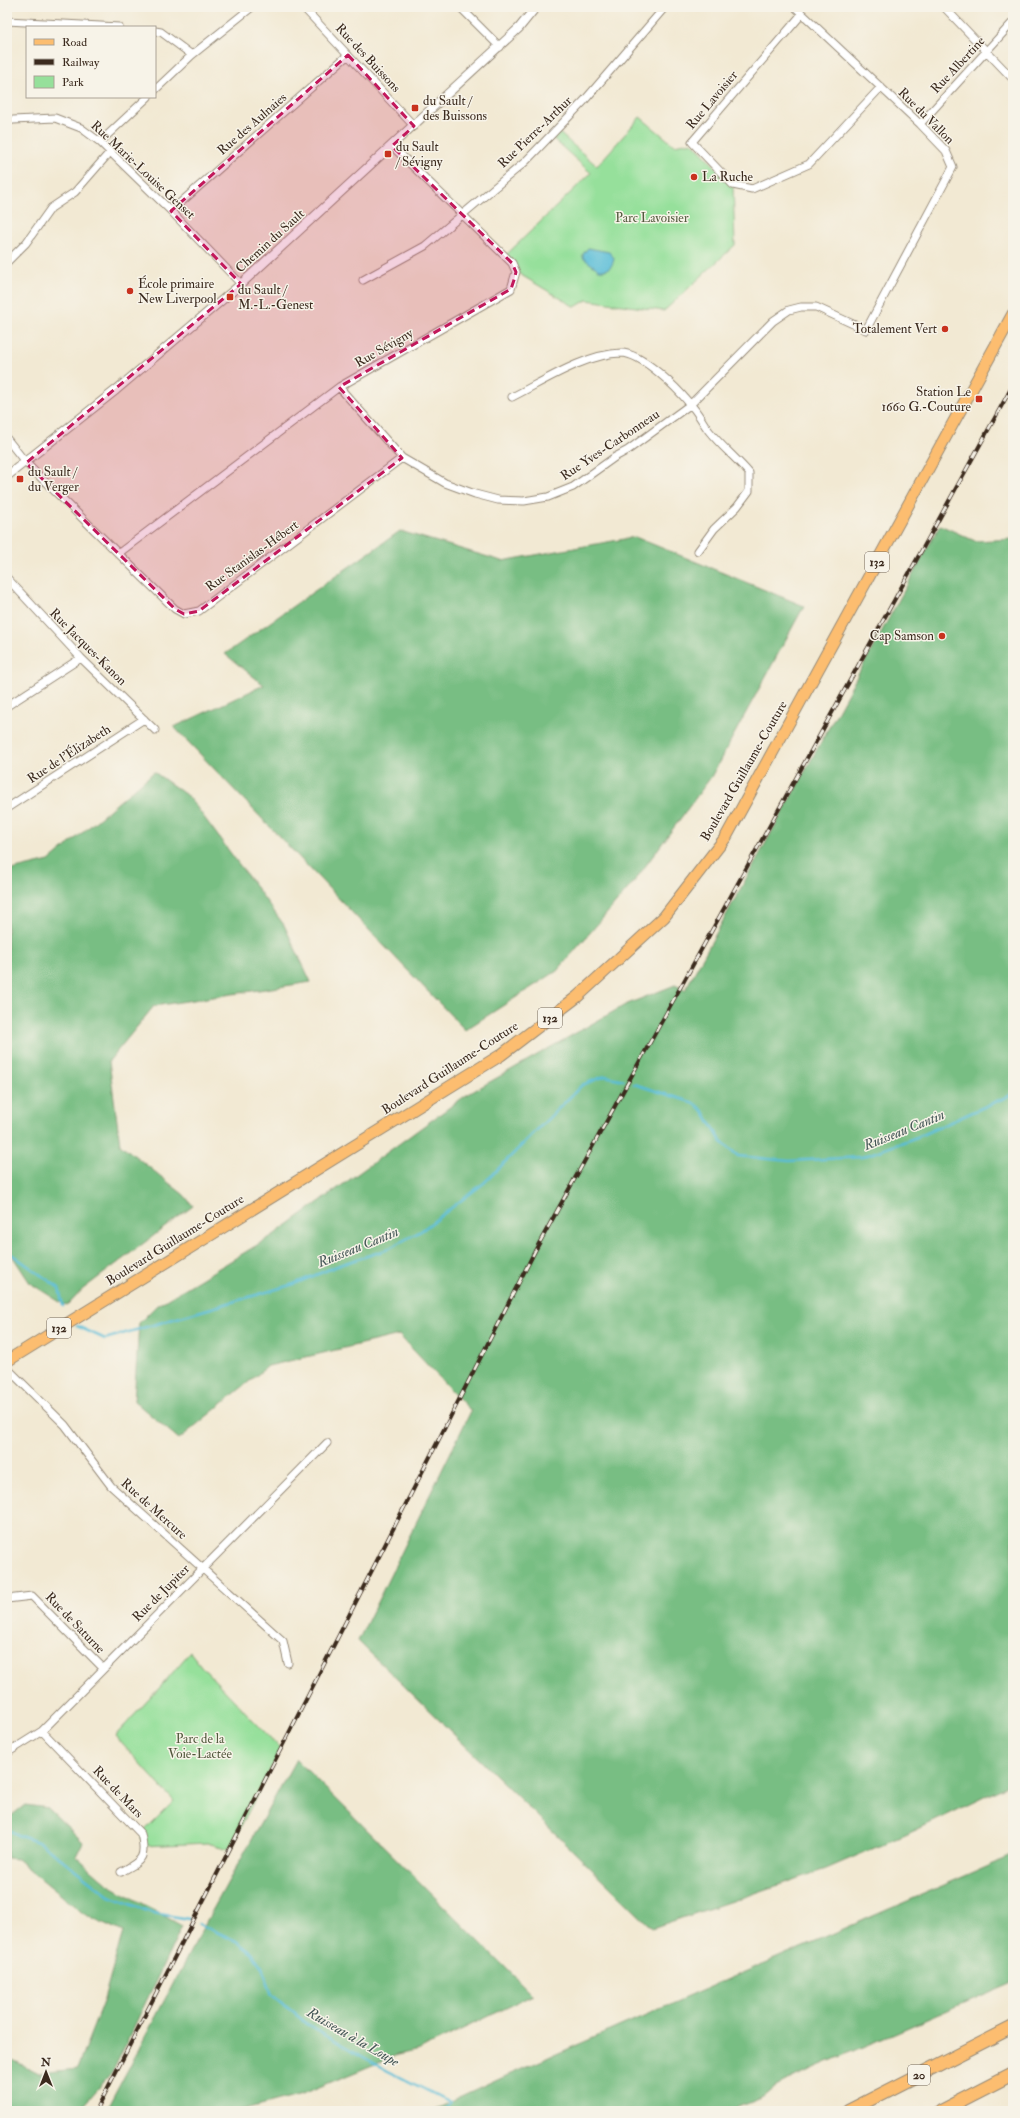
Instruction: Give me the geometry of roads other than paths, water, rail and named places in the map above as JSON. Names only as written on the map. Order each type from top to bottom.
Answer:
[{"type":"highway","name":"20","points":[[848,2111],[1013,2027]]},
{"type":"highway","points":[[942,2111],[1013,2074]]},
{"type":"main road","name":"Boulevard Guillaume-Couture","points":[[7,1361],[501,1055],[577,997],[664,918],[726,837],[1013,314]]},
{"type":"street","points":[[156,89],[192,56],[252,7]]},
{"type":"street","name":"Rue des Buissons","points":[[304,7],[414,126]]},
{"type":"street","points":[[460,7],[500,47]]},
{"type":"street","name":"Chemin du Sault","points":[[7,476],[26,463],[116,390],[241,284],[500,47],[519,28],[536,7]]},
{"type":"street","name":"Rue Pierre-Arthur","points":[[363,280],[425,246],[461,214],[525,162],[584,101],[665,7]]},
{"type":"street","name":"Rue du Vallon","points":[[795,7],[920,124],[946,151],[953,167],[866,330]]},
{"type":"street","points":[[944,7],[1013,79]]},
{"type":"street","name":"Rue Lavoisier","points":[[802,14],[692,142],[733,185],[752,188],[809,164],[881,87]]},
{"type":"street","points":[[7,21],[100,26]]},
{"type":"street","name":"Rue Albertine","points":[[920,124],[1013,22]]},
{"type":"street","points":[[156,31],[161,32],[192,56]]},
{"type":"street","name":"Rue des Aulnaies","points":[[171,211],[348,55]]},
{"type":"street","points":[[100,142],[147,98]]},
{"type":"street","name":"Rue Marie-Louise Genset","points":[[7,122],[13,120],[55,118],[81,128],[100,142],[171,211],[241,284]]},
{"type":"street","name":"Rue Sévigny","points":[[119,553],[340,387],[511,289],[516,272],[512,263],[392,146]]},
{"type":"street","points":[[7,262],[26,243],[51,208],[75,192],[110,152]]},
{"type":"street","name":"Rue Yves-Carbonneau","points":[[340,387],[402,458],[445,483],[475,494],[498,500],[524,501],[548,498],[573,487],[691,404],[773,321],[789,310],[801,307],[816,307],[866,330]]},
{"type":"street","points":[[512,397],[587,360],[606,354],[622,353],[642,361],[665,378],[691,404],[710,431],[749,473],[749,491],[737,508],[714,529],[698,551]]},
{"type":"street","name":"Rue Stanislas-Hébert","points":[[7,439],[26,463],[175,609],[184,614],[199,611],[402,458]]},
{"type":"street","name":"Rue Jacques-Kanon","points":[[7,578],[81,658],[155,730]]},
{"type":"street","points":[[7,592],[14,587]]},
{"type":"street","points":[[7,706],[81,658]]},
{"type":"street","name":"Rue de l'Élizabeth","points":[[7,808],[144,719]]},
{"type":"street","name":"Rue de Mercure","points":[[7,1368],[65,1425],[111,1486],[283,1641],[288,1663]]},
{"type":"street","name":"Rue de Jupiter","points":[[7,1753],[42,1731],[327,1443]]},
{"type":"street","name":"Rue de Saturne","points":[[7,1599],[32,1596],[103,1668]]},
{"type":"street","name":"Rue de Mars","points":[[42,1731],[141,1834],[144,1851],[139,1862],[121,1872]]},
{"type":"water","points":[[588,248],[609,252],[614,258],[610,268],[599,270],[583,258],[583,254]]},
{"type":"waterway","name":"Ruisseau Cantin","points":[[77,1326],[105,1339],[294,1284],[342,1264],[386,1250],[421,1231],[484,1183],[582,1085],[605,1076],[624,1080]]},
{"type":"waterway","name":"Ruisseau Cantin","points":[[634,1084],[694,1103],[704,1112],[721,1141],[738,1156],[789,1161],[862,1157],[917,1137],[1013,1094]]},
{"type":"waterway","name":"Ruisseau Cantin","points":[[7,1251],[59,1288],[63,1306]]},
{"type":"waterway","name":"Ruisseau à la Loupe","points":[[7,1829],[20,1836],[41,1843],[109,1896],[153,1913],[189,1919]]},
{"type":"waterway","name":"Ruisseau à la Loupe","points":[[199,1924],[236,1941],[252,1953],[262,1967],[272,1995],[311,2027],[388,2071],[450,2102],[444,2111]]},
{"type":"railway","points":[[96,2111],[536,1249],[1013,385]]},
{"type":"place","name":"du Sault / des Buissons","points":[[415,108]]},
{"type":"place","name":"du Sault / Sévigny","points":[[388,154]]},
{"type":"place","name":"La Ruche","points":[[694,177]]},
{"type":"place","name":"École primaire New Liverpool","points":[[130,291]]},
{"type":"place","name":"du Sault / M.-L.-Genest","points":[[230,297]]},
{"type":"place","name":"Totalement Vert","points":[[945,329]]},
{"type":"place","name":"Station Le 1660 G.-Couture","points":[[979,399]]},
{"type":"place","name":"du Sault / du Verger","points":[[20,479]]},
{"type":"place","name":"Cap Samson","points":[[942,636]]},
{"type":"park label","name":"Parc Lavoisier","points":[[652,218]]},
{"type":"park label","name":"Parc de la Voie-Lactée","points":[[200,1746]]}]
